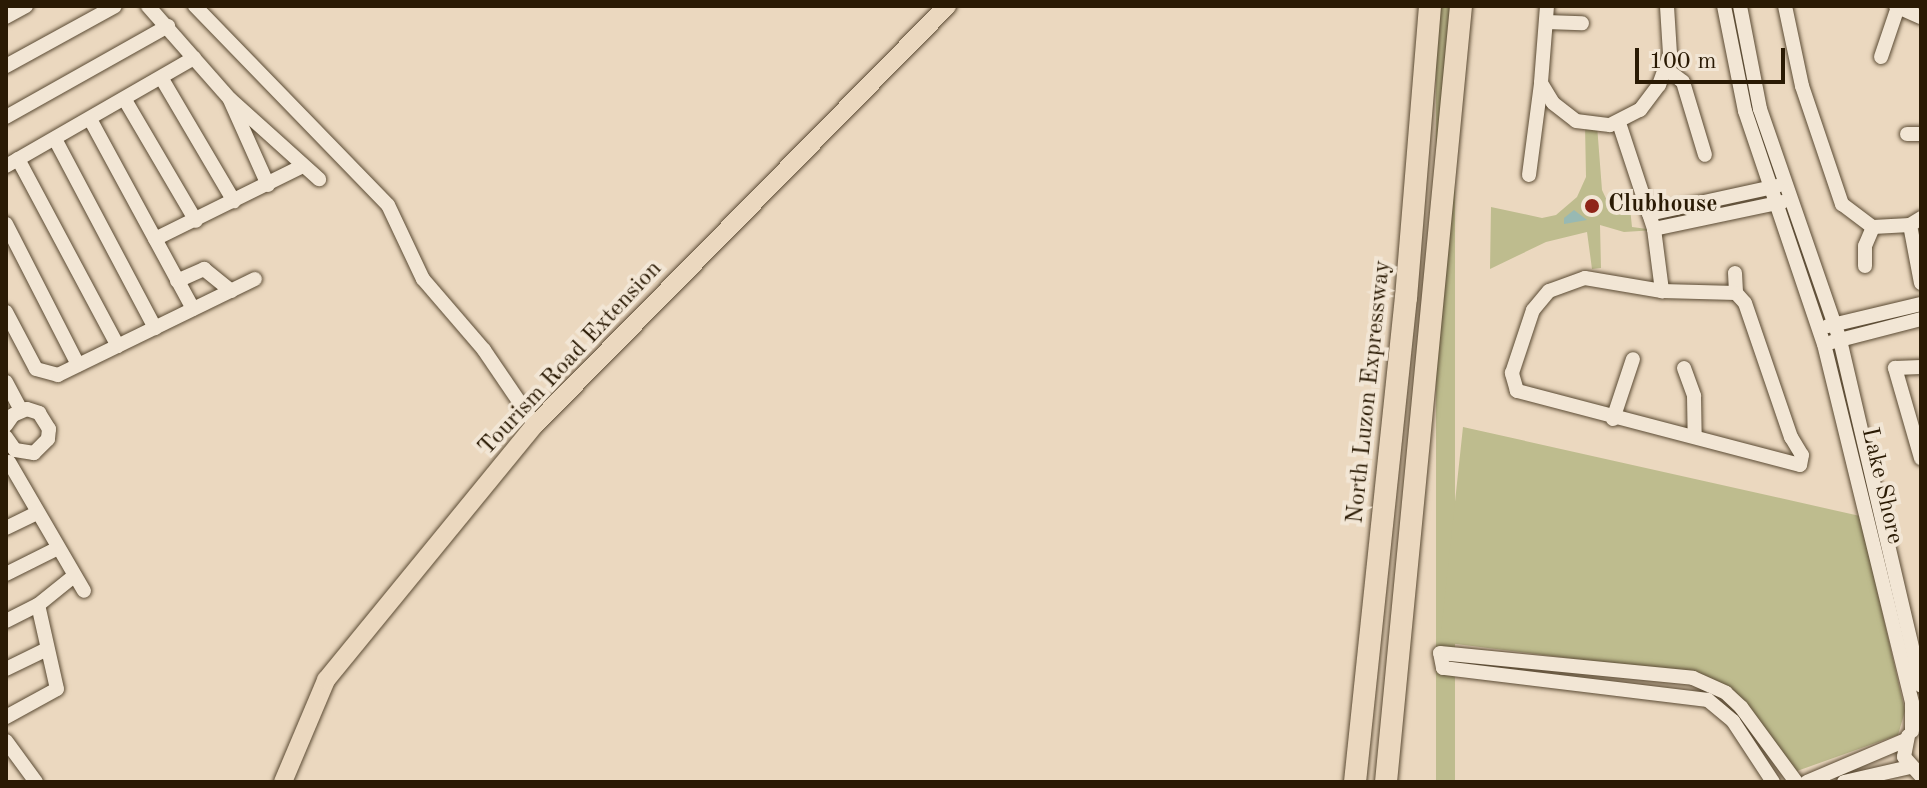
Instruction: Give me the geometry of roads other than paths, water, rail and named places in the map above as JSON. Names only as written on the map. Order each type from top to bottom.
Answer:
[{"type":"highway","name":"North Luzon Expressway","points":[[1355,782],[1406,298],[1430,6]]},
{"type":"highway","points":[[1386,782],[1461,6]]},
{"type":"main road","name":"Tourism Road Extension","points":[[283,782],[326,680],[535,425],[947,6]]},
{"type":"street","points":[[6,17],[26,6]]},
{"type":"street","points":[[6,66],[115,6]]},
{"type":"street","points":[[148,6],[230,99],[263,124],[319,179]]},
{"type":"street","points":[[195,6],[388,205],[430,290],[484,350],[535,425]]},
{"type":"street","points":[[1529,175],[1547,6]]},
{"type":"street","points":[[1541,83],[1553,103],[1576,121],[1619,123],[1640,110],[1666,69],[1671,36],[1667,6]]},
{"type":"street","name":"Lake Shore","points":[[1724,6],[1745,111],[1824,344],[1912,703],[1915,771]]},
{"type":"street","name":"Lake Shore","points":[[1740,6],[1760,109],[1840,340],[1921,686]]},
{"type":"street","points":[[1785,6],[1802,86],[1842,204],[1873,227],[1916,222],[1921,283]]},
{"type":"street","points":[[1881,57],[1897,7],[1921,17]]},
{"type":"street","points":[[1546,22],[1582,23]]},
{"type":"street","points":[[6,117],[168,26]]},
{"type":"street","points":[[118,346],[12,163],[194,58]]},
{"type":"street","points":[[1666,69],[1683,82],[1705,155]]},
{"type":"street","points":[[162,79],[234,201]]},
{"type":"street","points":[[230,99],[268,185]]},
{"type":"street","points":[[125,100],[196,221]]},
{"type":"street","points":[[90,119],[193,309]]},
{"type":"street","points":[[1619,123],[1654,229],[1662,291]]},
{"type":"street","points":[[55,139],[155,328]]},
{"type":"street","points":[[155,239],[303,166]]},
{"type":"street","points":[[1654,229],[1730,205],[1785,183]]},
{"type":"street","points":[[1649,214],[1790,200]]},
{"type":"street","points":[[6,224],[78,365]]},
{"type":"street","points":[[1865,266],[1865,246],[1873,227]]},
{"type":"street","points":[[177,281],[204,269],[231,291]]},
{"type":"street","points":[[1735,273],[1736,293],[1745,303],[1791,437],[1802,455],[1800,465],[1695,435],[1613,419],[1517,391],[1512,373],[1526,327],[1540,300],[1564,283],[1598,278],[1662,291],[1736,293]]},
{"type":"street","points":[[6,312],[36,369],[58,375],[255,279]]},
{"type":"street","points":[[1819,328],[1921,304]]},
{"type":"street","points":[[1824,344],[1921,319]]},
{"type":"street","points":[[1613,419],[1633,359]]},
{"type":"street","points":[[1921,367],[1895,368],[1921,458]]},
{"type":"street","points":[[1684,368],[1694,396],[1695,435]]},
{"type":"street","points":[[6,382],[11,413],[33,410],[46,420],[48,439],[34,453],[24,453],[7,441]]},
{"type":"street","points":[[1773,457],[1791,437]]},
{"type":"street","points":[[11,472],[84,591]]},
{"type":"street","points":[[6,528],[37,513]]},
{"type":"street","points":[[6,574],[56,549]]},
{"type":"street","points":[[6,621],[38,605],[74,576]]},
{"type":"street","points":[[6,717],[57,689],[38,605]]},
{"type":"street","points":[[6,669],[47,649]]},
{"type":"street","points":[[1773,782],[1733,721],[1692,694],[1444,668],[1440,653],[1693,678],[1726,693],[1741,707],[1796,782]]},
{"type":"street","points":[[1692,694],[1693,678]]},
{"type":"street","points":[[1807,782],[1913,732]]},
{"type":"street","points":[[6,741],[36,782]]},
{"type":"street","points":[[1844,782],[1915,771]]},
{"type":"water","points":[[1574,210],[1587,220],[1564,224],[1564,218]]},
{"type":"place","name":"Clubhouse","points":[[1592,206]]}]
